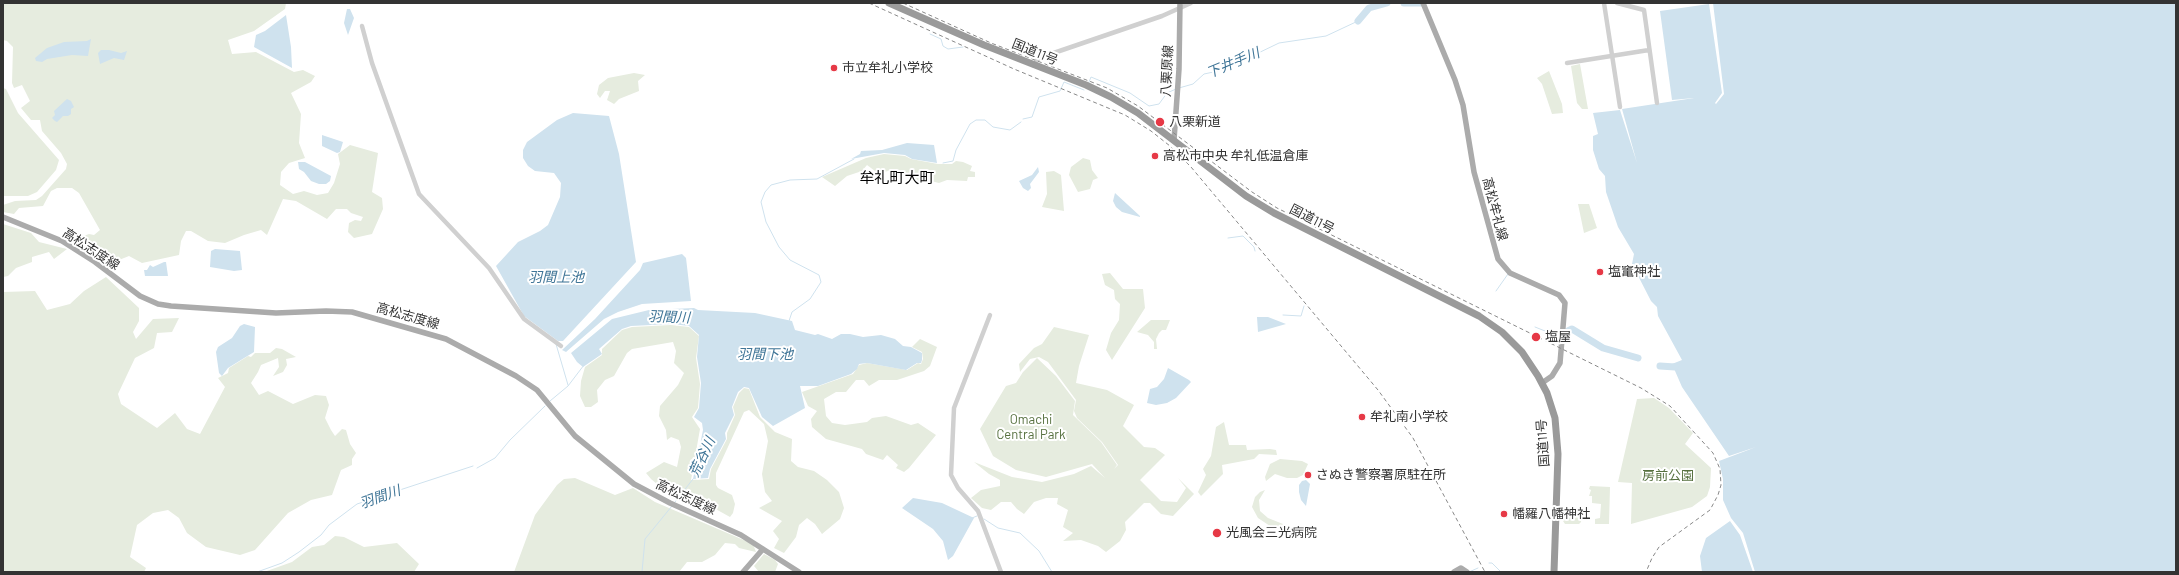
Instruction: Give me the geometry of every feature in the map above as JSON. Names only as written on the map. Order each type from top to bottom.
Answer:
[{"type":"highway","name":"国道11号","points":[[889,3],[1033,65],[1086,85],[1111,97],[1138,113],[1246,196],[1274,213],[1491,324],[1522,352],[1542,383],[1552,408],[1558,442],[1554,572]]},
{"type":"main road","name":"高松牟礼線","points":[[1424,5],[1455,80],[1463,105],[1474,172],[1498,260],[1510,273],[1554,293],[1565,304],[1560,363],[1552,376],[1542,383]]},
{"type":"main road","name":"八栗原線","points":[[1174,140],[1178,88],[1180,6]]},
{"type":"main road","name":"高松志度線","points":[[3,217],[27,225],[69,245],[95,262],[140,296],[158,304],[178,307],[276,313],[326,311],[352,312],[446,339],[516,376],[537,390],[575,436],[634,484],[670,503],[740,535],[799,572]]},
{"type":"main road","points":[[743,572],[763,549]]},
{"type":"main road","points":[[1454,572],[1461,568],[1466,572]]},
{"type":"street","points":[[1033,65],[1039,58],[1191,3]]},
{"type":"street","points":[[1604,3],[1620,107]]},
{"type":"street","points":[[1616,3],[1644,10],[1657,103]]},
{"type":"street","points":[[362,26],[372,63],[419,194],[489,268],[524,319],[561,346]]},
{"type":"street","points":[[1567,63],[1649,50]]},
{"type":"street","points":[[990,316],[954,408],[951,475],[958,488],[978,511],[1001,572]]},
{"type":"green space","points":[[3,3],[286,3],[285,9],[254,31],[228,40],[232,54],[256,52],[294,72],[303,70],[315,76],[311,82],[291,93],[301,114],[299,143],[305,158],[289,163],[281,172],[280,185],[293,194],[304,191],[317,195],[328,193],[334,183],[340,164],[338,154],[350,145],[378,153],[372,192],[382,198],[383,209],[372,234],[354,238],[348,232],[349,223],[355,220],[361,221],[363,217],[351,213],[347,209],[336,209],[327,219],[296,201],[283,199],[267,235],[261,230],[225,243],[208,241],[191,231],[186,231],[181,241],[179,255],[142,263],[129,256],[119,260],[113,269],[74,243],[75,239],[89,234],[94,235],[100,230],[79,193],[72,188],[57,188],[51,191],[43,206],[19,208],[14,214],[3,212],[3,205],[15,201],[36,200],[42,196],[66,169],[67,164],[61,153],[42,131],[40,120],[31,120],[21,108],[30,101],[22,85],[14,88],[12,83],[13,47],[7,41],[3,40]]},
{"type":"green space","points":[[1580,64],[1588,109],[1582,109],[1577,103],[1571,66]]},
{"type":"green space","points":[[1549,71],[1562,104],[1563,113],[1552,114],[1542,84],[1537,78]]},
{"type":"green space","points":[[634,73],[645,75],[638,81],[639,91],[619,99],[614,104],[607,100],[610,91],[605,91],[600,98],[597,94],[599,85],[608,78]]},
{"type":"green space","points":[[3,88],[6,89],[18,113],[59,160],[56,170],[37,192],[28,196],[3,196]]},
{"type":"green space","points":[[884,154],[905,156],[911,159],[938,164],[952,164],[956,161],[963,162],[972,166],[970,171],[975,172],[975,177],[968,177],[967,181],[947,180],[939,183],[931,181],[923,182],[909,179],[904,174],[892,170],[884,172],[875,171],[867,165],[862,171],[847,176],[835,186],[822,177],[866,158]]},
{"type":"green space","points":[[1083,158],[1090,160],[1092,170],[1098,178],[1093,180],[1090,189],[1078,192],[1069,175],[1071,167]]},
{"type":"green space","points":[[1054,171],[1061,175],[1064,211],[1042,207],[1047,194],[1046,172]]},
{"type":"green space","points":[[1578,204],[1589,204],[1597,228],[1584,233]]},
{"type":"green space","points":[[3,224],[31,233],[39,242],[67,249],[54,259],[49,252],[32,257],[32,262],[16,268],[8,276],[3,277]]},
{"type":"green space","points":[[1110,273],[1123,289],[1143,289],[1145,308],[1112,360],[1106,350],[1111,333],[1119,320],[1120,304],[1115,299],[1114,290],[1105,285],[1102,274]]},
{"type":"green space","points":[[106,277],[139,308],[139,321],[133,332],[136,339],[153,319],[179,318],[172,332],[157,333],[154,348],[135,358],[118,394],[121,404],[157,428],[175,413],[187,429],[200,434],[225,387],[218,378],[228,373],[229,368],[248,356],[251,357],[255,353],[270,353],[276,348],[282,349],[296,357],[286,359],[287,365],[283,372],[273,376],[279,367],[278,358],[261,365],[251,383],[259,395],[268,391],[293,404],[315,395],[326,396],[329,405],[325,418],[331,430],[335,436],[342,429],[346,430],[350,444],[356,453],[352,459],[352,465],[341,470],[332,495],[311,500],[288,513],[255,550],[240,555],[206,547],[187,533],[179,518],[168,510],[153,513],[137,525],[130,557],[146,568],[144,572],[3,572],[3,292],[35,291],[47,310],[70,304],[84,291]]},
{"type":"green space","points":[[1151,320],[1170,320],[1166,330],[1162,330],[1156,339],[1157,349],[1154,349],[1154,342],[1148,335],[1137,332]]},
{"type":"green space","points":[[671,325],[689,327],[699,336],[696,358],[700,384],[698,408],[692,417],[700,429],[691,480],[709,479],[711,469],[727,439],[727,433],[735,415],[733,407],[739,393],[744,388],[749,389],[760,417],[775,432],[792,439],[791,461],[798,467],[814,471],[827,480],[839,492],[844,508],[840,519],[822,534],[815,524],[807,518],[799,525],[796,537],[784,553],[774,548],[779,539],[773,531],[782,521],[759,508],[772,501],[765,492],[762,474],[768,441],[764,424],[749,410],[744,412],[716,473],[716,485],[718,488],[732,495],[735,504],[733,513],[730,517],[712,507],[670,492],[668,490],[669,485],[663,481],[657,484],[646,473],[664,462],[677,467],[681,447],[679,440],[671,437],[667,440],[666,430],[659,416],[660,406],[678,385],[684,373],[674,363],[676,351],[673,342],[632,349],[627,353],[614,376],[605,380],[597,390],[598,402],[591,407],[585,407],[580,396],[581,381],[585,367],[602,355],[602,349],[622,330],[632,327]]},
{"type":"green space","name":"Omachi Central Park","points":[[1054,327],[1089,335],[1079,366],[1076,383],[1107,390],[1134,405],[1123,426],[1144,447],[1155,448],[1165,455],[1140,480],[1161,501],[1177,502],[1186,488],[1178,478],[1194,494],[1173,516],[1161,514],[1150,503],[1144,503],[1125,522],[1126,530],[1120,541],[1106,552],[1098,546],[1081,540],[1063,541],[1073,533],[1063,527],[1068,510],[1057,504],[1058,498],[1046,498],[1034,502],[1024,514],[1011,502],[1001,502],[991,510],[982,508],[971,498],[981,490],[1000,486],[1000,480],[989,474],[974,462],[1012,477],[1042,482],[1074,474],[1091,466],[1105,478],[1092,464],[1046,477],[1016,470],[993,456],[980,429],[1006,386],[1016,383],[1023,372],[1037,358],[1056,376],[1075,401],[1073,415],[1101,442],[1117,465],[1114,469],[1118,465],[1102,442],[1077,418],[1074,411],[1076,400],[1048,362],[1039,357],[1030,359],[1020,372],[1019,364],[1034,348],[1042,344]]},
{"type":"green space","points":[[920,339],[937,347],[930,366],[924,371],[897,380],[879,380],[869,386],[864,380],[856,380],[846,392],[836,392],[824,399],[826,416],[832,423],[845,425],[867,422],[872,418],[886,416],[911,425],[918,423],[936,435],[909,468],[904,472],[896,468],[898,465],[887,455],[883,460],[866,454],[862,449],[826,439],[812,427],[811,419],[817,411],[808,406],[802,392],[853,374],[859,365],[867,363],[907,370],[918,363],[921,364],[923,359],[922,352],[912,347]]},
{"type":"green space","name":"房前公園","points":[[1654,398],[1669,408],[1693,433],[1685,444],[1711,468],[1710,487],[1707,496],[1692,507],[1631,524],[1632,483],[1618,482],[1637,399]]},
{"type":"green space","points":[[1224,422],[1229,445],[1246,445],[1247,450],[1276,450],[1277,455],[1259,454],[1254,459],[1222,465],[1223,474],[1201,496],[1198,492],[1206,475],[1203,469],[1211,456],[1216,427]]},
{"type":"green space","points":[[1280,459],[1302,461],[1308,464],[1303,475],[1297,478],[1287,478],[1275,474],[1266,481],[1265,477],[1270,464]]},
{"type":"green space","points":[[575,478],[615,495],[633,488],[655,502],[753,544],[756,552],[739,548],[735,544],[725,543],[715,555],[702,562],[687,562],[679,572],[514,572],[535,515],[557,485],[564,479]]},
{"type":"green space","points":[[1590,486],[1610,487],[1609,524],[1595,524],[1595,519],[1600,518],[1601,504],[1592,503],[1592,496],[1589,496],[1591,490],[1589,489]]},
{"type":"green space","points":[[1265,490],[1259,500],[1260,511],[1268,518],[1283,524],[1281,529],[1270,526],[1258,518],[1252,507],[1255,497],[1260,492]]},
{"type":"green space","points":[[1561,514],[1582,515],[1581,522],[1579,524],[1565,524],[1561,518]]},
{"type":"green space","points":[[335,536],[344,537],[364,547],[397,543],[419,564],[414,572],[264,572],[292,562],[312,547],[324,545]]},
{"type":"green space","points":[[764,554],[775,560],[778,564],[775,572],[759,572],[754,566]]},
{"type":"water","points":[[1713,3],[2176,3],[2176,572],[1755,572],[1743,533],[1731,518],[1723,500],[1723,479],[1719,461],[1756,447],[1729,456],[1682,387],[1672,364],[1682,360],[1658,316],[1657,307],[1651,301],[1632,264],[1634,254],[1618,227],[1606,192],[1605,176],[1599,169],[1593,150],[1593,136],[1598,134],[1593,113],[1620,110],[1637,163],[1622,109],[1694,98],[1672,100],[1660,11],[1709,4],[1722,93],[1715,103],[1716,104],[1724,94]]},
{"type":"water","points":[[347,9],[350,9],[354,18],[348,35],[344,23]]},
{"type":"water","points":[[286,15],[291,47],[292,68],[254,47],[256,35],[265,31]]},
{"type":"water","points":[[91,39],[88,56],[72,55],[47,59],[42,62],[36,61],[35,58],[47,48],[64,42],[87,41]]},
{"type":"water","points":[[101,50],[121,53],[127,51],[124,60],[114,58],[100,64],[98,53]]},
{"type":"water","points":[[67,99],[71,101],[74,107],[71,109],[71,114],[68,116],[63,116],[57,122],[52,118],[55,115],[54,111]]},
{"type":"water","name":"羽間上池","points":[[573,113],[609,116],[619,154],[636,262],[563,341],[558,341],[524,316],[496,266],[518,242],[540,231],[548,225],[560,197],[561,183],[554,173],[535,171],[528,166],[523,158],[523,150],[527,142],[557,120]]},
{"type":"water","points":[[322,135],[343,142],[340,152],[337,153],[322,146]]},
{"type":"water","points":[[907,143],[934,145],[937,163],[912,159],[905,155],[884,153],[851,159],[860,154],[861,151],[882,150]]},
{"type":"water","points":[[298,162],[305,162],[331,176],[330,181],[326,184],[319,184],[311,181],[304,172],[299,169]]},
{"type":"water","points":[[1038,167],[1039,172],[1030,184],[1031,188],[1028,191],[1023,188],[1019,181],[1032,175]]},
{"type":"water","points":[[1115,193],[1140,217],[1122,212],[1116,207],[1113,201]]},
{"type":"water","points":[[215,249],[240,251],[242,270],[234,271],[210,267],[211,251]]},
{"type":"water","points":[[682,254],[686,258],[691,301],[642,304],[618,312],[604,319],[566,352],[562,350],[595,319],[640,270],[643,263]]},
{"type":"water","points":[[166,262],[168,276],[145,276],[144,270],[147,270],[150,265],[153,267]]},
{"type":"water","name":"羽間下池","points":[[694,308],[698,310],[755,313],[792,321],[795,330],[815,335],[818,334],[832,339],[841,334],[850,334],[863,337],[881,335],[895,339],[903,346],[911,347],[922,353],[922,360],[921,363],[917,363],[906,370],[867,363],[859,364],[857,369],[851,374],[818,386],[800,386],[805,408],[773,426],[762,417],[749,388],[744,387],[738,392],[732,407],[734,415],[725,433],[726,439],[710,469],[708,478],[693,479],[703,430],[702,423],[694,417],[699,408],[701,383],[697,357],[699,335],[689,326],[672,324],[631,326],[622,329],[599,349],[602,354],[583,367],[577,362],[571,353],[612,319],[649,310]]},
{"type":"water","points":[[1257,317],[1268,317],[1286,324],[1258,332]]},
{"type":"water","points":[[244,324],[255,327],[254,352],[228,368],[222,376],[219,373],[216,352],[218,347],[232,338],[240,326]]},
{"type":"water","points":[[1168,368],[1191,382],[1176,398],[1167,403],[1156,405],[1147,403],[1150,389],[1157,387],[1164,379]]},
{"type":"water","points":[[1306,480],[1310,484],[1306,506],[1301,500],[1299,485],[1302,481]]},
{"type":"water","points":[[913,498],[942,503],[974,518],[953,556],[948,560],[943,541],[933,529],[902,508]]},
{"type":"water","points":[[1730,521],[1740,535],[1753,572],[1702,572],[1700,556],[1706,538]]},
{"type":"waterway","name":"下井手川","points":[[1358,21],[1369,8],[1387,3]]},
{"type":"waterway","name":"下井手川","points":[[1404,3],[1423,3]]},
{"type":"waterway","name":"下井手川","points":[[1179,88],[1193,84],[1204,74],[1223,70],[1279,43],[1326,36],[1358,21]]},
{"type":"waterway","points":[[930,34],[941,39],[943,46],[948,49],[963,47]]},
{"type":"waterway","name":"下井手川","points":[[1089,82],[1091,77],[1130,93],[1149,106],[1159,104],[1167,93],[1176,89]]},
{"type":"waterway","name":"下井手川","points":[[1023,119],[1032,117],[1039,97],[1060,91],[1064,82],[1084,90]]},
{"type":"waterway","name":"下井手川","points":[[943,163],[953,161],[956,150],[970,124],[976,120],[985,120],[993,127],[1010,130],[1021,122]]},
{"type":"waterway","name":"下井手川","points":[[789,321],[792,312],[810,299],[821,282],[819,275],[790,260],[779,247],[766,222],[761,202],[765,192],[771,185],[790,180],[817,179],[854,159]]},
{"type":"waterway","points":[[1228,238],[1243,236],[1254,247],[1255,251]]},
{"type":"waterway","points":[[1496,291],[1508,274]]},
{"type":"waterway","points":[[1283,315],[1301,316],[1304,306]]},
{"type":"waterway","points":[[1535,327],[1560,337]]},
{"type":"waterway","points":[[1567,335],[1568,331],[1572,329],[1603,348],[1638,358]]},
{"type":"waterway","points":[[556,344],[568,385]]},
{"type":"waterway","name":"羽間川","points":[[550,401],[568,386],[584,365]]},
{"type":"waterway","points":[[1660,366],[1675,367]]},
{"type":"waterway","name":"羽間川","points":[[477,468],[495,458],[510,440],[545,406]]},
{"type":"waterway","name":"羽間川","points":[[257,572],[282,563],[299,552],[321,535],[329,525],[357,504],[473,466]]},
{"type":"waterway","name":"荒谷川","points":[[675,502],[693,479]]},
{"type":"waterway","name":"荒谷川","points":[[642,572],[645,539],[672,506]]},
{"type":"waterway","points":[[972,518],[977,516]]},
{"type":"waterway","points":[[984,519],[998,528],[1020,533],[1039,551],[1052,572]]},
{"type":"waterway","points":[[1489,563],[1492,563],[1501,572]]},
{"type":"waterway","points":[[1469,572],[1478,568]]},
{"type":"railway","points":[[869,3],[1014,69],[1125,115],[1151,131],[1170,146],[1191,167],[1378,390],[1413,438],[1485,572]]},
{"type":"railway","points":[[903,3],[991,43],[1107,88],[1138,106],[1252,192],[1277,208],[1641,388],[1670,406],[1713,453],[1720,469],[1721,485],[1718,495],[1710,510],[1659,547],[1646,572]]},
{"type":"place","name":"市立牟礼小学校","points":[[834,68]]},
{"type":"place","name":"八栗新道","points":[[1160,122]]},
{"type":"place","name":"高松市中央 牟礼低温倉庫","points":[[1155,156]]},
{"type":"place","name":"塩竃神社","points":[[1600,272]]},
{"type":"place","name":"塩屋","points":[[1536,337]]},
{"type":"place","name":"牟礼南小学校","points":[[1362,417]]},
{"type":"place","name":"さぬき警察署原駐在所","points":[[1308,475]]},
{"type":"place","name":"幡羅八幡神社","points":[[1504,514]]},
{"type":"place","name":"光風会三光病院","points":[[1217,533]]},
{"type":"district","name":"牟礼町大町","points":[[897,178]]}]
